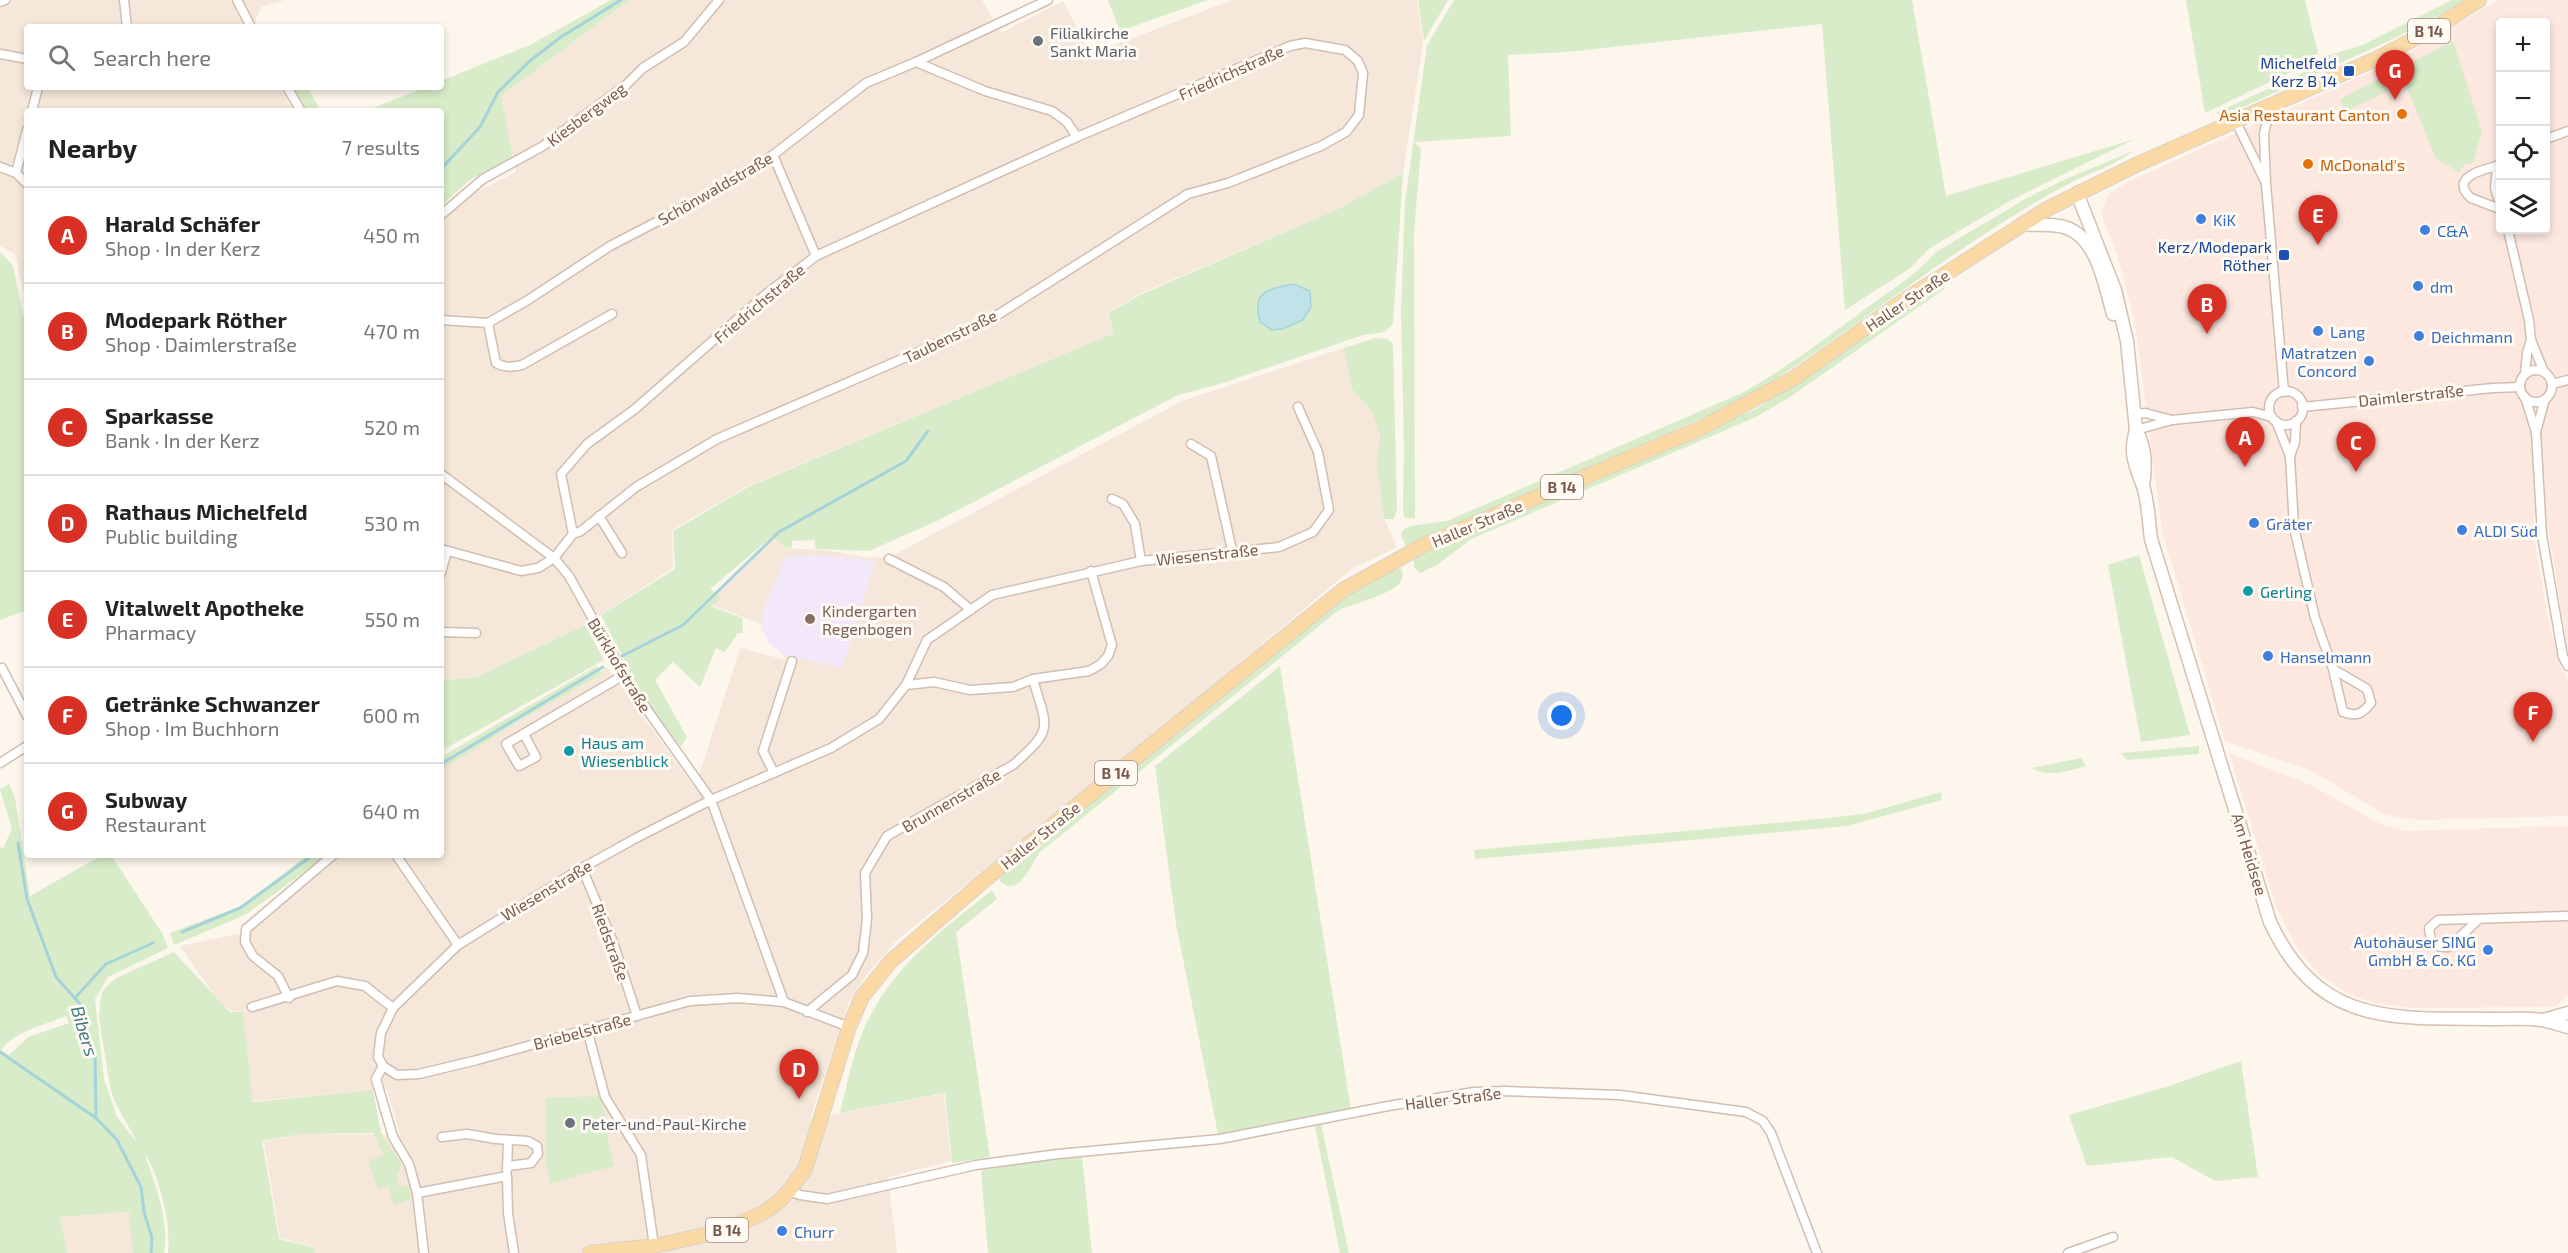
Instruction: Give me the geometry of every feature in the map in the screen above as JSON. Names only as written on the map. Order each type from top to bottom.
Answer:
[{"type":"main road","name":"Haller Straße","points":[[590,1253],[654,1246],[730,1228],[763,1213],[789,1191],[805,1169],[849,1027],[862,997],[891,961],[987,878],[1343,590],[1424,545],[1701,428],[1794,378],[1906,299],[2022,224],[2077,193],[2376,59],[2435,28],[2479,0]]},
{"type":"main road","name":"Am Heidsee","points":[[2077,193],[2115,290],[2127,341],[2136,430],[2142,442],[2146,470],[2142,486],[2151,539],[2271,922],[2288,954],[2311,981],[2334,998],[2355,1008],[2380,1015],[2409,1019],[2542,1020],[2568,1027]]},
{"type":"main road","points":[[2022,224],[2064,227],[2083,239],[2096,261],[2113,317],[2127,341]]},
{"type":"main road","name":"Am Heidsee","points":[[2542,1020],[2568,1013]]},
{"type":"street","points":[[0,2],[5,0]]},
{"type":"street","points":[[124,0],[126,24]]},
{"type":"street","points":[[237,0],[248,24]]},
{"type":"street","name":"Kiesbergweg","points":[[444,212],[483,179],[543,146],[626,85],[643,69],[684,42],[719,0]]},
{"type":"street","name":"Schönwaldstraße","points":[[488,323],[528,300],[610,246],[718,190],[773,155],[866,83],[1048,0]]},
{"type":"street","name":"Friedrichstraße","points":[[573,534],[561,474],[587,444],[635,409],[765,295],[816,256],[1077,137],[1290,46],[1305,43],[1346,50],[1353,55],[1363,73],[1363,90]]},
{"type":"street","points":[[0,54],[24,58]]},
{"type":"street","points":[[916,62],[985,91],[1052,111],[1067,122],[1077,137]]},
{"type":"street","points":[[33,108],[37,90]]},
{"type":"street","points":[[289,90],[300,108]]},
{"type":"street","name":"Taubenstraße","points":[[554,558],[573,534],[581,531],[636,487],[717,439],[985,323],[1188,194],[1228,183],[1321,146],[1346,132],[1359,115],[1363,90]]},
{"type":"street","points":[[2270,106],[2265,134],[2266,184],[2284,392]]},
{"type":"street","points":[[2236,122],[2266,184]]},
{"type":"street","points":[[2550,138],[2568,131]]},
{"type":"street","points":[[16,172],[24,141]]},
{"type":"street","points":[[773,155],[816,256]]},
{"type":"street","points":[[2496,165],[2476,170],[2466,181],[2465,188],[2471,198],[2496,205]]},
{"type":"street","points":[[0,167],[16,172],[24,181]]},
{"type":"street","points":[[2509,234],[2524,290],[2531,340],[2544,372],[2552,384],[2552,390],[2546,399],[2536,432]]},
{"type":"street","points":[[444,320],[488,323],[496,363],[504,367],[512,367],[522,365],[612,314]]},
{"type":"street","points":[[2531,340],[2525,374],[2520,387],[2536,432],[2542,535],[2563,657],[2568,666]]},
{"type":"street","points":[[2525,374],[2535,370],[2544,372]]},
{"type":"street","points":[[2552,384],[2568,380]]},
{"type":"street","name":"Daimlerstraße","points":[[2302,407],[2520,387]]},
{"type":"street","points":[[2136,430],[2172,420],[2253,412],[2270,404],[2274,396],[2284,392],[2295,394],[2302,407],[2302,413],[2296,421],[2286,425],[2253,412]]},
{"type":"street","points":[[2525,397],[2535,402],[2546,399]]},
{"type":"street","points":[[2270,404],[2290,456],[2294,527],[2315,618],[2333,669],[2343,712],[2354,716],[2362,714],[2371,703],[2367,689],[2333,669]]},
{"type":"street","name":"Wiesenstraße","points":[[424,1253],[417,1193],[409,1164],[393,1137],[376,1079],[383,1066],[378,1057],[378,1047],[381,1033],[393,1008],[458,945],[582,868],[711,800],[831,748],[879,719],[906,685],[927,640],[992,595],[1141,561],[1279,547],[1313,532],[1329,510],[1318,452],[1298,407]]},
{"type":"street","points":[[2134,414],[2145,413],[2172,420]]},
{"type":"street","points":[[2290,456],[2295,442],[2296,421]]},
{"type":"street","points":[[1191,444],[1212,456],[1233,550]]},
{"type":"street","name":"Bürkhofstraße","points":[[444,476],[554,558],[568,576],[624,675],[711,800],[784,1002]]},
{"type":"street","points":[[1112,499],[1123,504],[1135,524],[1141,561]]},
{"type":"street","points":[[599,516],[622,553]]},
{"type":"street","points":[[444,550],[521,571],[538,568],[554,558]]},
{"type":"street","points":[[889,559],[944,587],[971,610]]},
{"type":"street","points":[[906,685],[934,682],[970,690],[1013,687],[1034,679],[1089,670],[1101,664],[1108,656],[1112,645],[1091,571]]},
{"type":"street","points":[[444,632],[476,633]]},
{"type":"street","points":[[774,773],[763,751],[792,661]]},
{"type":"street","points":[[2,668],[24,710]]},
{"type":"street","points":[[524,734],[624,675]]},
{"type":"street","name":"Brunnenstraße","points":[[807,1012],[852,975],[863,953],[867,919],[865,873],[887,836],[1013,765],[1031,749],[1044,731],[1045,720],[1034,679]]},
{"type":"street","points":[[0,763],[24,748]]},
{"type":"street","points":[[289,998],[278,976],[253,956],[244,942],[246,928],[329,858]]},
{"type":"street","points":[[398,858],[458,945]]},
{"type":"street","name":"Riedstraße","points":[[582,868],[613,942],[637,1016]]},
{"type":"street","points":[[2479,919],[2449,947],[2440,947],[2431,941],[2429,928],[2439,920],[2568,916]]},
{"type":"street","points":[[252,1007],[289,998],[337,981],[365,986],[393,1008]]},
{"type":"street","name":"Briebelstraße","points":[[383,1066],[397,1075],[419,1074],[690,1001],[738,998],[784,1002]]},
{"type":"street","points":[[784,1002],[849,1027]]},
{"type":"street","points":[[587,1029],[605,1098],[640,1155],[654,1246]]},
{"type":"street","name":"Haller Straße","points":[[789,1191],[827,1199],[976,1165],[1058,1154],[1220,1139],[1388,1106],[1474,1092],[1620,1095],[1746,1112],[1763,1121],[1771,1132],[1817,1253]]},
{"type":"street","points":[[442,1137],[466,1134],[508,1141],[533,1142],[537,1146],[538,1154],[531,1163],[507,1166]]},
{"type":"street","points":[[508,1141],[508,1213],[514,1253]]},
{"type":"street","points":[[417,1193],[507,1176]]},
{"type":"street","points":[[2068,1253],[2113,1237]]},
{"type":"shaded area","points":[[0,0],[285,0],[261,7],[254,24],[24,24],[24,90],[281,90],[292,108],[24,108],[24,294],[15,254],[0,246]]},
{"type":"shaded area","points":[[629,0],[982,0],[1001,33],[1063,1],[1091,54],[1232,0],[1417,0],[1423,43],[1403,173],[1336,210],[1141,293],[1107,313],[1114,333],[748,486],[672,530],[673,568],[585,625],[473,678],[444,680],[444,217],[470,195],[516,172],[500,96]]},
{"type":"shaded area","points":[[2498,0],[2568,0],[2568,653],[2546,515],[2534,517],[2534,538],[2547,614],[2560,666],[2568,681],[2568,816],[2416,820],[2386,815],[2312,771],[2225,741],[2162,531],[2135,323],[2118,257],[2101,213],[2108,195],[2125,183],[2395,61]]},
{"type":"shaded area","points":[[1344,348],[1352,389],[1372,412],[1380,435],[1377,465],[1384,518],[1397,548],[1354,567],[1191,704],[898,939],[867,974],[849,1002],[810,1119],[944,1094],[951,1161],[888,1177],[897,1253],[316,1253],[316,1247],[280,1238],[264,1142],[302,1134],[400,1135],[387,1089],[253,1101],[243,1012],[231,1011],[217,999],[180,946],[250,931],[324,858],[444,858],[444,766],[607,667],[695,788],[740,648],[786,660],[760,624],[707,603],[775,537],[786,548],[826,550],[870,558],[892,556],[1182,401]]},
{"type":"shaded area","name":"Kindergarten Regenbogen","points":[[818,555],[875,561],[842,668],[784,655],[770,644],[761,629],[763,610],[786,556]]},
{"type":"shaded area","points":[[2229,753],[2311,785],[2382,825],[2406,831],[2568,826],[2568,995],[2557,1005],[2549,1007],[2412,1008],[2375,1003],[2359,998],[2320,975],[2297,949],[2276,906]]},
{"type":"shaded area","points":[[130,1212],[133,1253],[67,1253],[60,1217]]},
{"type":"green space","points":[[611,0],[629,0],[501,96],[513,159],[471,179],[444,203],[444,108],[374,108],[418,90],[444,90],[444,80],[530,45]]},
{"type":"green space","points":[[1108,0],[1208,0],[1120,31]]},
{"type":"green space","points":[[1418,0],[1448,0],[1424,41]]},
{"type":"green space","points":[[1454,0],[1912,0],[1946,196],[2135,139],[2015,198],[1930,248],[1909,269],[1845,310],[1822,24],[1567,52],[1508,55],[1511,136],[1415,142],[1421,149],[1414,232],[1415,518],[1405,518],[1403,512],[1401,311],[1405,202],[1427,45]]},
{"type":"green space","points":[[2186,0],[2305,0],[2318,53],[2297,69],[2205,113]]},
{"type":"green space","points":[[2452,0],[2469,0],[2389,41],[2219,118],[2217,112],[2301,74],[2326,56],[2363,45]]},
{"type":"green space","points":[[2453,41],[2482,131],[2473,163],[2465,164],[2459,172],[2436,159],[2405,83],[2345,112],[2340,99]]},
{"type":"green space","points":[[295,90],[309,90],[319,108],[306,108]]},
{"type":"green space","points":[[2133,151],[2025,208],[1738,403],[1406,546],[1401,536],[1403,530],[1410,526],[1447,521],[1742,393],[1791,363],[1895,288],[1936,252],[2027,198]]},
{"type":"green space","points":[[1403,173],[1393,324],[1385,332],[1363,335],[1223,383],[1178,395],[939,520],[869,551],[816,549],[814,540],[792,541],[792,547],[786,548],[773,536],[710,589],[721,598],[711,606],[742,618],[743,633],[738,633],[725,652],[716,648],[700,687],[673,662],[655,680],[687,737],[681,747],[644,699],[601,615],[675,569],[673,531],[750,486],[1114,333],[1108,313],[1142,294],[1336,210]]},
{"type":"green space","points":[[0,252],[13,266],[24,319],[24,611],[0,620]]},
{"type":"green space","points":[[1947,282],[1944,289],[1790,397],[1756,417],[1471,539],[1437,565],[1420,573],[1414,567],[1414,559],[1424,554],[1756,409]]},
{"type":"green space","points":[[1375,338],[1388,339],[1393,344],[1397,509],[1394,519],[1384,519],[1377,465],[1380,435],[1372,412],[1352,389],[1344,348]]},
{"type":"green space","points":[[2139,555],[2190,735],[2141,742],[2108,565]]},
{"type":"green space","points":[[1394,567],[1402,569],[1403,573],[1401,581],[1395,587],[1339,610],[1039,853],[1023,879],[1018,883],[1012,886],[1000,881],[999,874],[1337,603]]},
{"type":"green space","points":[[585,625],[604,660],[444,749],[444,680],[474,678]]},
{"type":"green space","points":[[597,666],[602,674],[527,716],[444,768],[444,755]]},
{"type":"green space","points":[[1280,666],[1351,1110],[1218,1134],[1176,924],[1155,766]]},
{"type":"green space","points":[[2199,746],[2199,754],[2127,760],[2121,753]]},
{"type":"green space","points":[[2081,758],[2086,766],[2065,771],[2044,773],[2032,768]]},
{"type":"green space","points":[[9,784],[15,798],[30,896],[97,858],[113,858],[162,933],[168,948],[108,977],[95,999],[104,1079],[117,1117],[138,1144],[114,1100],[110,1087],[99,1018],[100,1001],[103,990],[116,978],[174,952],[230,1012],[243,1012],[253,1102],[373,1090],[381,1133],[402,1165],[397,1175],[398,1186],[409,1186],[412,1198],[394,1205],[388,1186],[378,1189],[368,1161],[384,1155],[373,1133],[302,1134],[262,1141],[279,1239],[316,1248],[315,1253],[168,1253],[168,1228],[163,1201],[155,1174],[144,1152],[163,1215],[164,1253],[133,1253],[129,1212],[60,1217],[67,1253],[0,1253],[0,847],[3,848],[12,829],[0,789]],"holes":[[[66,1016],[69,1023],[28,1037],[9,1055],[1,1050],[14,1038],[31,1029]]]},
{"type":"green space","points":[[1941,792],[1942,800],[1847,826],[1475,859],[1474,850],[1864,814]]},
{"type":"green space","points":[[303,858],[324,858],[245,915],[174,945],[170,933],[244,905]]},
{"type":"green space","points":[[992,890],[997,899],[956,932],[990,1157],[952,1163],[945,1093],[840,1113],[859,1041],[883,994],[915,956]]},
{"type":"green space","points":[[2241,1061],[2258,1177],[2215,1181],[2172,1157],[2087,1166],[2069,1115],[2166,1087]]},
{"type":"green space","points":[[600,1096],[603,1111],[614,1131],[607,1135],[614,1166],[550,1183],[546,1162],[546,1098]]},
{"type":"green space","points":[[1321,1124],[1349,1253],[1340,1253],[1315,1126]]},
{"type":"green space","points":[[1082,1157],[1092,1253],[988,1253],[981,1172],[990,1165]]},
{"type":"water","points":[[1294,284],[1310,291],[1311,307],[1303,320],[1282,329],[1272,330],[1260,322],[1258,304],[1264,293]]},
{"type":"waterway","points":[[444,166],[480,127],[498,92],[531,60],[561,37],[621,0]]},
{"type":"waterway","points":[[622,656],[683,625],[779,532],[906,461],[928,431]]},
{"type":"waterway","points":[[444,762],[603,667]]},
{"type":"waterway","name":"Bibers","points":[[18,843],[27,899],[56,977],[80,1004],[95,1054],[96,1118]]},
{"type":"waterway","points":[[182,932],[240,908],[309,858]]},
{"type":"waterway","points":[[75,998],[106,964],[153,943]]},
{"type":"waterway","name":"Bibers","points":[[0,1052],[96,1118],[117,1140],[141,1187],[144,1212],[152,1238],[151,1253]]},
{"type":"place","name":"Filialkirche Sankt Maria","points":[[1038,41]]},
{"type":"place","name":"Michelfeld Kerz B 14","points":[[2349,71]]},
{"type":"place","name":"Subway","points":[[2395,100]]},
{"type":"place","name":"Asia Restaurant Canton","points":[[2402,114]]},
{"type":"place","name":"McDonald's","points":[[2308,164]]},
{"type":"place","name":"KiK","points":[[2201,219]]},
{"type":"place","name":"C&A","points":[[2425,230]]},
{"type":"place","name":"Vitalwelt Apotheke","points":[[2318,245]]},
{"type":"place","name":"Kerz/Modepark Röther","points":[[2284,255]]},
{"type":"place","name":"dm","points":[[2418,286]]},
{"type":"place","name":"Lang","points":[[2318,331]]},
{"type":"place","name":"Modepark Röther","points":[[2207,334]]},
{"type":"place","name":"Deichmann","points":[[2419,336]]},
{"type":"place","name":"Matratzen Concord","points":[[2369,361]]},
{"type":"place","name":"Harald Schäfer","points":[[2245,467]]},
{"type":"place","name":"Sparkasse","points":[[2356,472]]},
{"type":"place","name":"Gräter","points":[[2254,523]]},
{"type":"place","name":"ALDI Süd","points":[[2462,530]]},
{"type":"place","name":"Gerling","points":[[2248,591]]},
{"type":"place","name":"Kindergarten Regenbogen","points":[[810,619]]},
{"type":"place","name":"Hanselmann","points":[[2268,656]]},
{"type":"place","name":"Getränke Schwanzer","points":[[2533,742]]},
{"type":"place","name":"Haus am Wiesenblick","points":[[569,751]]},
{"type":"place","name":"Autohäuser SING GmbH & Co. KG","points":[[2488,950]]},
{"type":"place","name":"Rathaus Michelfeld","points":[[799,1099]]},
{"type":"place","name":"Peter-und-Paul-Kirche","points":[[570,1123]]},
{"type":"place","name":"Churr","points":[[782,1231]]}]
